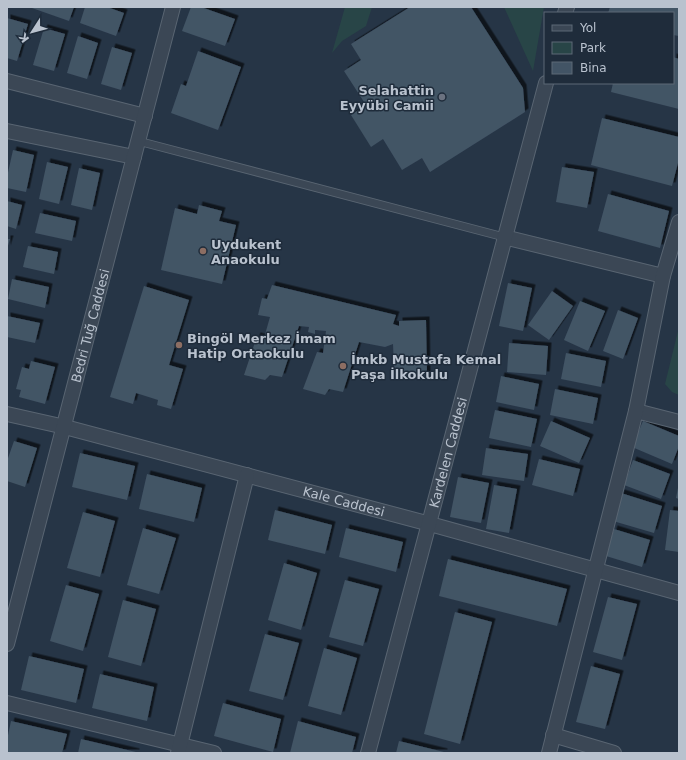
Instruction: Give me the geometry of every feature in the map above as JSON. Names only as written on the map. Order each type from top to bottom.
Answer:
[{"type":"street","name":"Bedri Tuğ Caddesi","points":[[7,644],[65,427],[173,7]]},
{"type":"street","points":[[7,81],[145,116]]},
{"type":"street","name":"Kardelen Caddesi","points":[[368,753],[430,524],[504,236],[546,84]]},
{"type":"street","points":[[7,131],[134,157]]},
{"type":"street","points":[[549,753],[594,570],[636,411],[663,276],[679,222]]},
{"type":"street","points":[[504,236],[663,276]]},
{"type":"street","points":[[636,411],[679,422]]},
{"type":"street","name":"Kale Caddesi","points":[[7,414],[65,427],[247,475],[679,593]]},
{"type":"street","points":[[179,749],[247,475]]},
{"type":"street","points":[[7,703],[179,749],[214,753]]},
{"type":"street","points":[[553,735],[614,753]]},
{"type":"lane","points":[[138,141],[504,236]]},
{"type":"green space","points":[[345,7],[372,7],[366,26],[342,41],[332,53]]},
{"type":"green space","points":[[504,7],[544,7],[533,71]]},
{"type":"green space","points":[[679,327],[679,395],[672,392],[665,384]]},
{"type":"building","points":[[74,7],[69,21],[32,8]]},
{"type":"building","points":[[85,7],[107,7],[124,13],[116,36],[80,23]]},
{"type":"building","points":[[191,7],[201,7],[235,19],[225,46],[182,31]]},
{"type":"building","name":"Selahattin Eyyübi Camii","points":[[410,7],[471,7],[523,88],[525,112],[430,172],[422,158],[402,170],[383,139],[371,147],[351,115],[366,105],[344,71],[361,60],[351,44]]},
{"type":"building","points":[[610,7],[679,7],[679,36],[674,35],[674,12],[608,12]]},
{"type":"building","points":[[7,18],[28,24],[17,61],[7,58]]},
{"type":"building","points":[[44,28],[65,34],[54,71],[33,65]]},
{"type":"building","points":[[78,36],[98,43],[87,79],[67,73]]},
{"type":"building","points":[[112,47],[132,53],[121,90],[101,84]]},
{"type":"building","points":[[198,51],[241,67],[218,130],[171,113],[181,84],[186,86]]},
{"type":"building","points":[[674,57],[679,59],[679,109],[611,92],[613,84],[674,84]]},
{"type":"building","points":[[602,118],[679,137],[679,159],[672,186],[591,165]]},
{"type":"building","points":[[13,150],[34,155],[26,192],[7,188],[7,177]]},
{"type":"building","points":[[47,162],[68,167],[59,204],[39,199]]},
{"type":"building","points":[[562,167],[594,172],[587,208],[556,202]]},
{"type":"building","points":[[79,168],[100,173],[92,210],[71,205]]},
{"type":"building","points":[[608,194],[669,211],[660,248],[598,231]]},
{"type":"building","points":[[7,201],[22,205],[16,229],[7,226]]},
{"type":"building","points":[[199,205],[222,211],[219,221],[236,225],[222,284],[161,270],[175,208],[197,214]]},
{"type":"building","points":[[40,213],[76,221],[72,241],[35,233]]},
{"type":"building","points":[[7,239],[10,239],[7,249]]},
{"type":"building","points":[[28,246],[58,252],[54,274],[23,267]]},
{"type":"building","points":[[12,279],[49,287],[45,308],[8,299]]},
{"type":"building","points":[[508,283],[532,288],[523,331],[499,326]]},
{"type":"building","points":[[272,285],[396,315],[393,324],[399,326],[399,321],[426,320],[427,375],[402,376],[401,368],[394,368],[393,344],[385,347],[359,342],[343,392],[329,389],[325,395],[303,389],[317,352],[323,353],[326,331],[315,330],[315,334],[308,332],[309,327],[299,326],[282,377],[270,375],[265,380],[244,375],[257,336],[264,338],[270,317],[258,315],[262,298],[267,299]]},
{"type":"building","points":[[144,286],[189,300],[169,365],[183,369],[171,409],[157,405],[158,400],[136,393],[133,404],[110,397]]},
{"type":"building","points":[[552,291],[573,306],[549,340],[528,325]]},
{"type":"building","points":[[580,301],[605,311],[588,351],[564,340]]},
{"type":"building","points":[[618,310],[638,318],[623,359],[603,351]]},
{"type":"building","points":[[7,316],[40,323],[35,343],[7,337]]},
{"type":"building","points":[[509,343],[548,346],[546,375],[507,372]]},
{"type":"building","points":[[566,353],[606,361],[601,387],[561,379]]},
{"type":"building","points":[[31,361],[55,367],[45,404],[19,397],[21,390],[16,389],[22,367],[29,369]]},
{"type":"building","points":[[501,376],[539,384],[534,410],[496,402]]},
{"type":"building","points":[[555,389],[598,398],[593,424],[550,415]]},
{"type":"building","points":[[495,410],[537,419],[531,447],[489,438]]},
{"type":"building","points":[[551,421],[590,438],[579,463],[540,446]]},
{"type":"building","points":[[643,421],[679,436],[679,446],[672,464],[632,447]]},
{"type":"building","points":[[14,441],[37,448],[25,487],[7,481],[7,461]]},
{"type":"building","points":[[486,448],[528,454],[524,481],[482,475]]},
{"type":"building","points":[[80,453],[135,466],[127,500],[72,487]]},
{"type":"building","points":[[539,459],[580,469],[573,496],[532,485]]},
{"type":"building","points":[[633,460],[670,474],[661,499],[624,485]]},
{"type":"building","points":[[147,474],[202,488],[194,522],[139,509]]},
{"type":"building","points":[[458,477],[489,483],[481,523],[450,517]]},
{"type":"building","points":[[494,485],[517,489],[509,533],[486,529]]},
{"type":"building","points":[[679,488],[679,499],[676,498]]},
{"type":"building","points":[[621,493],[662,506],[654,533],[613,521]]},
{"type":"building","points":[[275,510],[332,525],[325,554],[268,540]]},
{"type":"building","points":[[670,510],[679,511],[679,552],[665,550]]},
{"type":"building","points":[[83,512],[115,521],[100,577],[67,568]]},
{"type":"building","points":[[143,528],[176,538],[159,594],[127,585]]},
{"type":"building","points":[[346,528],[403,542],[396,572],[339,557]]},
{"type":"building","points":[[614,529],[650,540],[642,567],[606,556]]},
{"type":"building","points":[[448,559],[567,589],[557,626],[439,596]]},
{"type":"building","points":[[284,563],[317,573],[301,630],[268,620]]},
{"type":"building","points":[[345,580],[379,589],[363,646],[329,637]]},
{"type":"building","points":[[66,585],[99,594],[83,651],[50,641]]},
{"type":"building","points":[[608,597],[637,604],[622,660],[593,652]]},
{"type":"building","points":[[123,600],[156,609],[141,666],[108,657]]},
{"type":"building","points":[[455,612],[492,622],[460,744],[424,734]]},
{"type":"building","points":[[265,634],[299,643],[283,700],[249,691]]},
{"type":"building","points":[[324,648],[357,658],[341,715],[308,706]]},
{"type":"building","points":[[29,656],[84,669],[76,703],[21,690]]},
{"type":"building","points":[[591,666],[620,674],[605,729],[576,722]]},
{"type":"building","points":[[100,674],[154,687],[147,721],[92,708]]},
{"type":"building","points":[[223,703],[281,719],[273,752],[214,736]]},
{"type":"building","points":[[11,721],[67,734],[62,753],[7,753],[7,740]]},
{"type":"building","points":[[298,721],[356,737],[352,753],[290,753]]},
{"type":"building","points":[[81,739],[136,752],[136,753],[78,753]]},
{"type":"building","points":[[399,741],[444,752],[444,753],[396,753]]},
{"type":"place","name":"Selahattin Eyyübi Camii","points":[[442,97]]},
{"type":"place","name":"Uydukent Anaokulu","points":[[203,251]]},
{"type":"place","name":"Bingöl Merkez İmam Hatip Ortaokulu","points":[[179,345]]},
{"type":"place","name":"İmkb Mustafa Kemal Paşa İlkokulu","points":[[343,366]]}]
